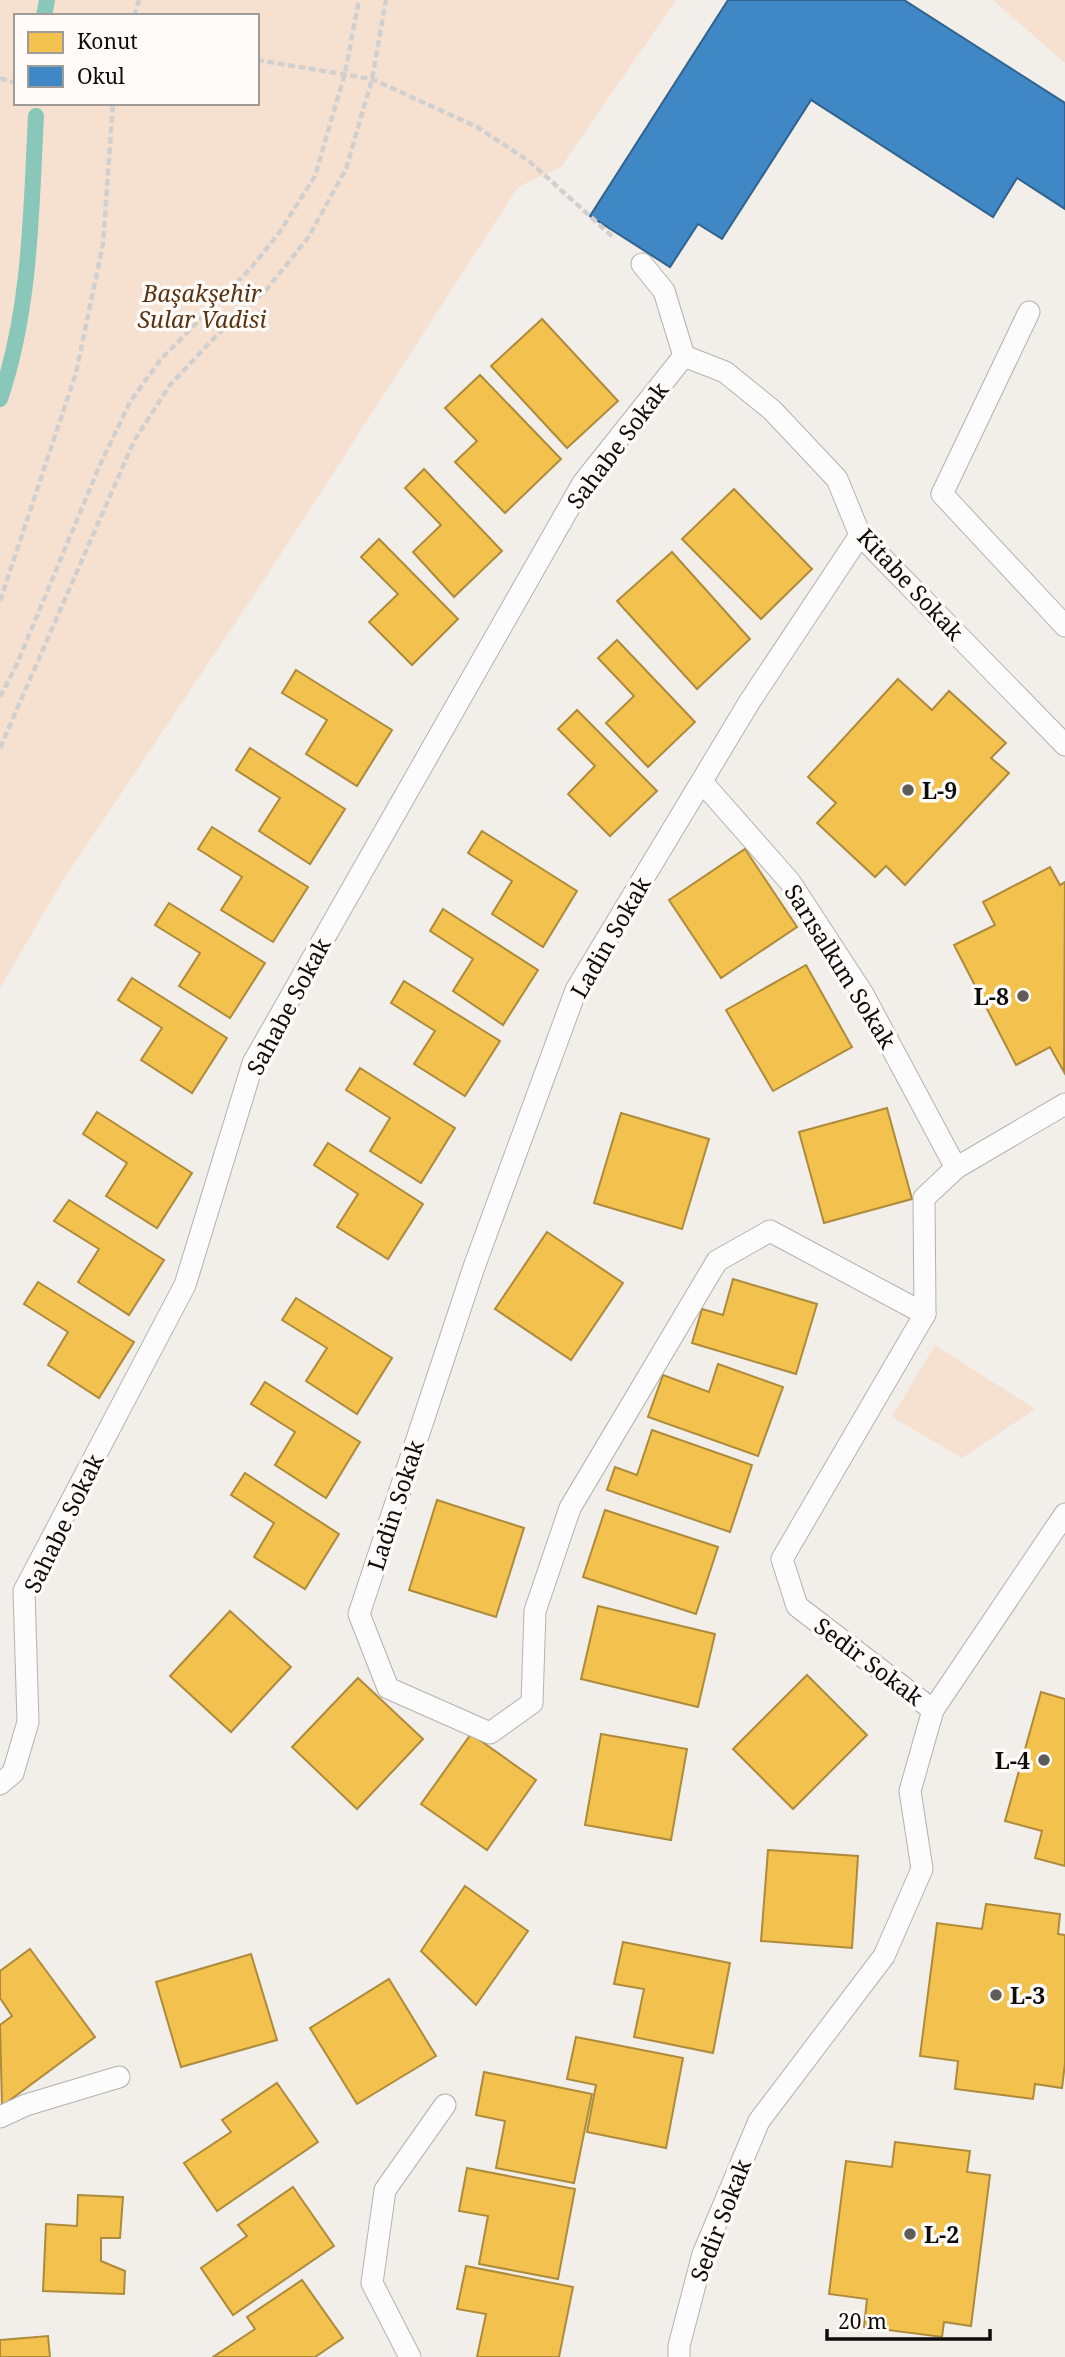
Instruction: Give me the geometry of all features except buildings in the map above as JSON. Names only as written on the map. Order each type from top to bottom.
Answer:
[{"type":"lane","points":[[642,264],[664,291],[684,356]]},
{"type":"lane","points":[[1030,312],[942,494],[1065,626]]},
{"type":"lane","name":"Kitabe Sokak","points":[[684,356],[725,372],[772,410],[837,480],[860,535],[1065,745]]},
{"type":"lane","name":"Sahabe Sokak","points":[[0,1784],[13,1773],[28,1721],[24,1591],[184,1285],[253,1063],[583,483],[684,356]]},
{"type":"lane","name":"Ladin Sokak","points":[[860,535],[750,701],[576,990],[474,1267],[359,1614],[388,1688],[490,1733],[532,1703],[535,1611],[570,1508],[717,1261],[770,1231],[925,1314]]},
{"type":"lane","name":"Sarısalkım Sokak","points":[[702,782],[790,882],[863,994],[956,1168]]},
{"type":"lane","points":[[925,1314],[923,1198],[956,1168],[1065,1104]]},
{"type":"lane","name":"Sedir Sokak","points":[[679,2357],[679,2346],[703,2254],[759,2121],[884,1956],[922,1869],[909,1791],[933,1710],[797,1606],[782,1559],[925,1314]]},
{"type":"lane","points":[[933,1710],[1065,1514]]},
{"type":"lane","points":[[0,2117],[26,2105],[119,2077]]},
{"type":"lane","points":[[410,2357],[372,2283],[385,2190],[444,2105]]},
{"type":"path","points":[[0,697],[17,664],[99,467],[130,402],[161,359],[251,268],[279,233],[315,176],[345,73],[359,0]]},
{"type":"path","points":[[0,748],[134,440],[170,385],[216,336],[266,290],[308,238],[346,169],[372,79],[386,0]]},
{"type":"path","points":[[259,60],[372,79],[477,127],[529,161],[642,264]]},
{"type":"path","points":[[0,601],[76,373],[103,244],[113,105]]},
{"type":"green space","name":"Başakşehir Sular Vadisi","points":[[0,0],[676,0],[561,167],[518,187],[268,574],[62,882],[0,988]]},
{"type":"green space","points":[[993,0],[1065,0],[1065,63]]},
{"type":"green space","points":[[935,1345],[1035,1409],[962,1458],[892,1417]]},
{"type":"waterway","points":[[44,14],[47,0]]},
{"type":"waterway","points":[[0,399],[24,295],[31,223],[36,116]]},
{"type":"place","name":"L-9","points":[[908,790]]},
{"type":"place","name":"L-8","points":[[1023,996]]},
{"type":"place","name":"L-4","points":[[1044,1760]]},
{"type":"place","name":"L-3","points":[[996,1995]]},
{"type":"place","name":"L-2","points":[[910,2234]]}]
